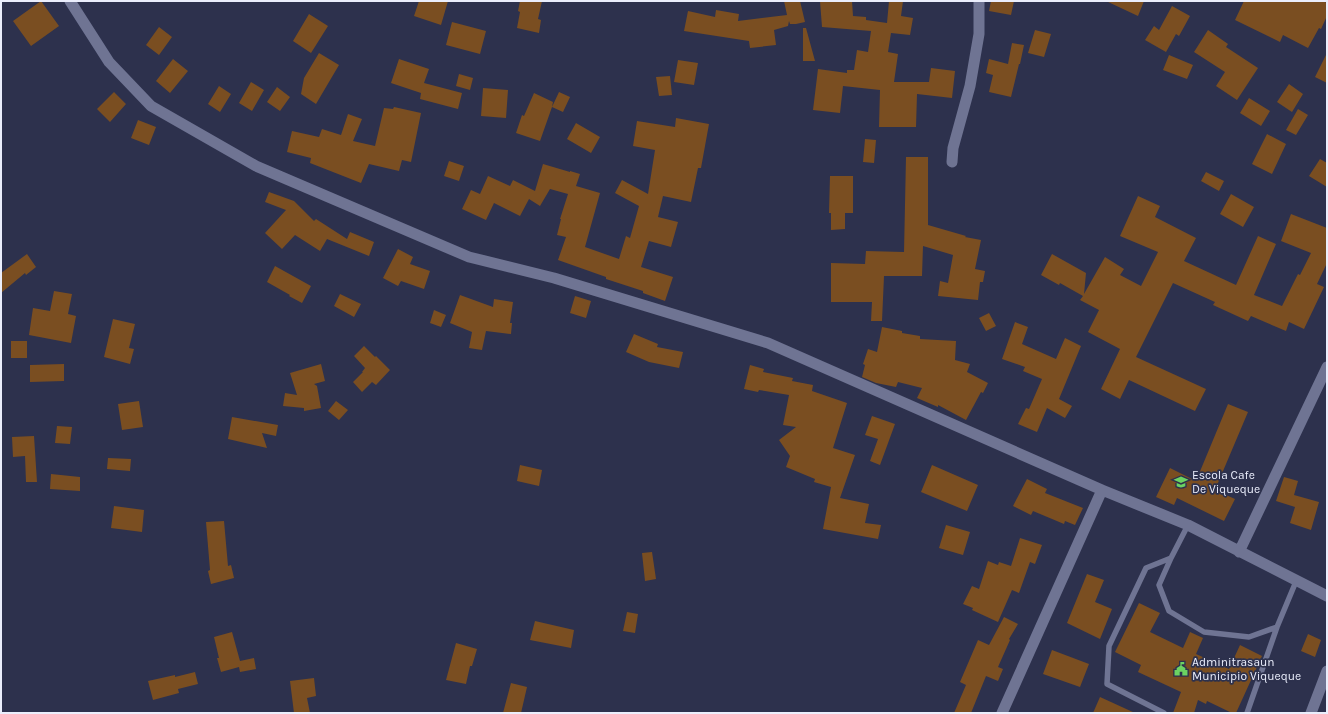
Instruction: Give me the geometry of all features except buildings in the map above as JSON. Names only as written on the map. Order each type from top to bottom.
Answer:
[{"type":"street","points":[[70,1],[110,62],[151,106],[256,166],[469,257],[554,278],[768,343],[1102,490],[1188,525],[1297,579],[1327,596]]},
{"type":"street","points":[[952,162],[954,148],[970,86],[979,34],[979,1]]},
{"type":"street","points":[[1240,552],[1327,367]]},
{"type":"street","points":[[1002,713],[1102,490]]},
{"type":"street","points":[[1311,713],[1327,671]]},
{"type":"lane","points":[[1188,525],[1159,585],[1169,611],[1204,632],[1249,637],[1278,627]]},
{"type":"lane","points":[[1164,713],[1107,684],[1109,646],[1146,568],[1171,558]]},
{"type":"lane","points":[[1246,713],[1297,579]]},
{"type":"place","name":"Escola Cafe De Viqueque","points":[[1181,482]]},
{"type":"place","name":"Adminitrasaun Municipio Viqueque","points":[[1181,669]]}]
